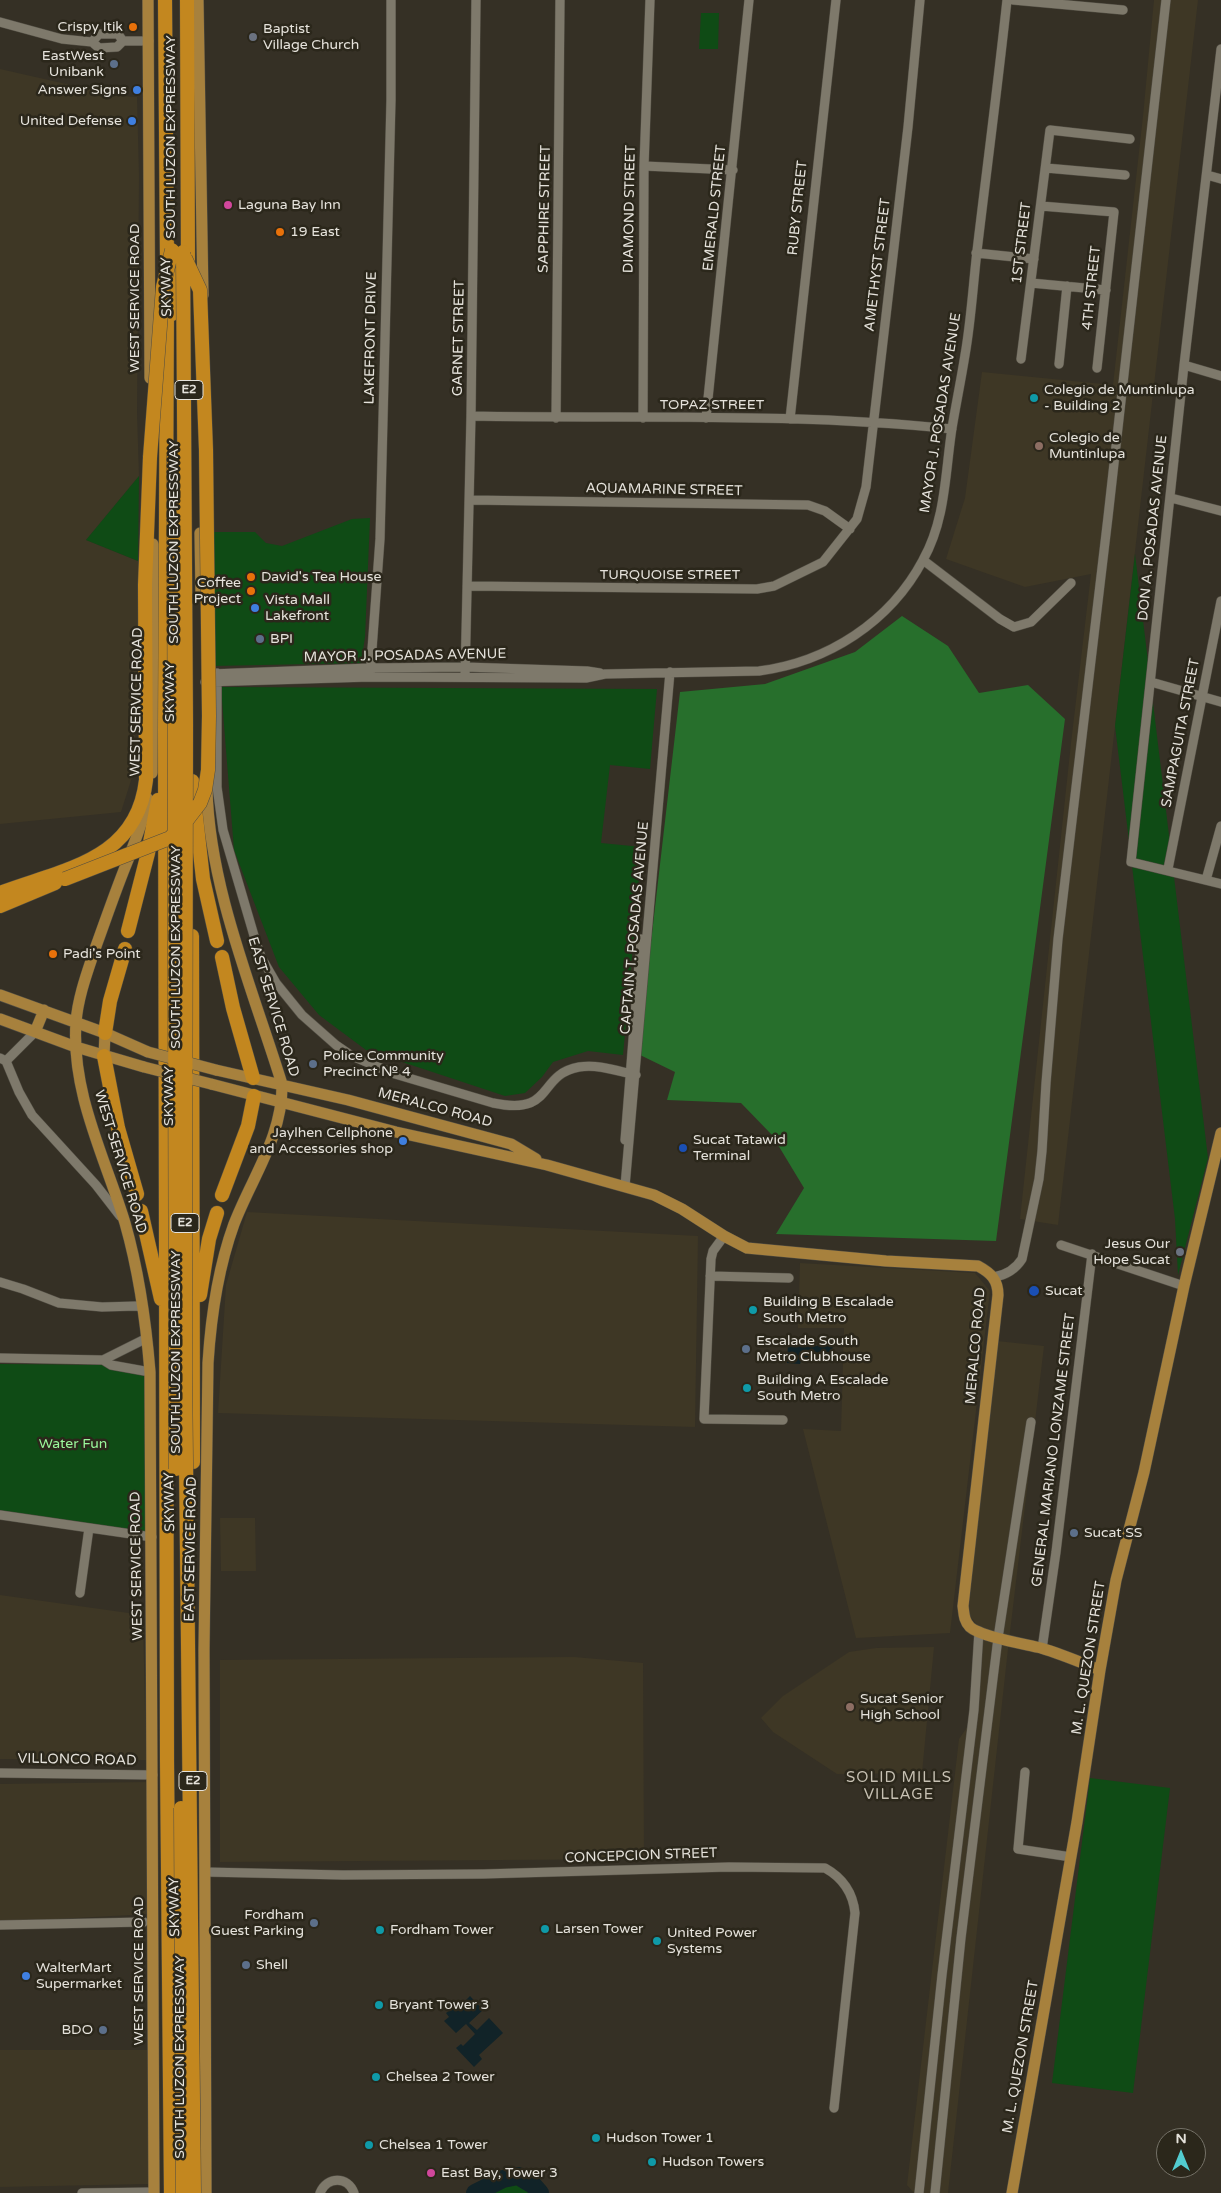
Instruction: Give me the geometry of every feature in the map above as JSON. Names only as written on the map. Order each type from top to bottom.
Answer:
[{"type":"highway","name":"SOUTH LUZON EXPRESSWAY","points":[[165,0],[167,249],[165,729],[171,2193]]},
{"type":"highway","name":"SKYWAY","points":[[170,0],[186,724],[185,1369],[195,2193]]},
{"type":"highway","name":"SKYWAY","points":[[180,0],[177,251],[175,1368],[180,1678],[183,2193]]},
{"type":"highway","name":"SOUTH LUZON EXPRESSWAY","points":[[187,0],[192,781],[195,2193]]},
{"type":"highway","points":[[0,893],[51,877],[101,854],[129,828],[140,811],[144,797],[146,780],[145,585],[152,413],[163,287],[177,251]]},
{"type":"highway","points":[[0,906],[170,838],[200,803],[205,790],[208,770],[209,716],[203,358],[200,290],[177,251]]},
{"type":"highway","points":[[128,931],[158,809],[165,729]]},
{"type":"highway","points":[[192,781],[203,879],[217,941]]},
{"type":"highway","points":[[105,1033],[110,1002],[125,949]]},
{"type":"highway","points":[[222,957],[233,1008],[253,1078]]},
{"type":"highway","points":[[104,1056],[118,1128],[137,1194]]},
{"type":"highway","points":[[222,1195],[248,1126],[254,1096]]},
{"type":"highway","points":[[141,1211],[162,1302],[167,1372]]},
{"type":"highway","points":[[193,1368],[202,1282],[217,1213]]},
{"type":"main road","name":"WEST SERVICE ROAD","points":[[148,0],[150,412],[154,624],[153,770],[142,822],[82,991],[76,1022],[76,1047],[88,1117],[126,1225],[143,1308],[150,1372],[154,2193]]},
{"type":"main road","name":"EAST SERVICE ROAD","points":[[198,0],[203,269],[200,565],[209,830],[236,939],[282,1084],[283,1104],[272,1141],[244,1197],[228,1242],[210,1327],[204,1648],[206,2193]]},
{"type":"main road","points":[[205,703],[217,678]]},
{"type":"main road","name":"MERALCO ROAD","points":[[0,995],[105,1033],[148,1052],[216,1070],[348,1100],[511,1144],[547,1165]]},
{"type":"main road","points":[[35,1032],[44,1010]]},
{"type":"main road","name":"MERALCO ROAD","points":[[0,1020],[76,1047],[144,1067],[283,1104],[396,1132],[547,1165],[623,1186],[662,1198],[747,1248],[978,1266],[994,1277],[998,1286],[994,1337],[963,1606],[964,1617],[968,1626],[979,1631],[998,1638],[1042,1648],[1100,1670]]},
{"type":"main road","points":[[104,1056],[105,1033]]},
{"type":"main road","points":[[253,1078],[254,1096]]},
{"type":"main road","name":"M. L. QUEZON STREET","points":[[1012,2193],[1071,1857],[1116,1580],[1144,1472],[1184,1286],[1221,1133]]},
{"type":"street","name":"LAKEFRONT DRIVE","points":[[370,672],[380,539],[391,100],[391,0]]},
{"type":"street","name":"GARNET STREET","points":[[465,672],[472,416],[476,0]]},
{"type":"street","name":"SAPPHIRE STREET","points":[[556,418],[560,0]]},
{"type":"street","name":"DIAMOND STREET","points":[[643,418],[644,166],[650,0]]},
{"type":"street","name":"EMERALD STREET","points":[[706,418],[749,0]]},
{"type":"street","name":"RUBY STREET","points":[[790,419],[836,0]]},
{"type":"street","name":"AMETHYST STREET","points":[[850,529],[861,511],[866,487],[908,127],[920,0]]},
{"type":"street","name":"MAYOR J. POSADAS AVENUE","points":[[204,678],[370,672],[587,670],[605,674],[737,672],[776,669],[832,650],[870,625],[907,585],[923,560],[934,536],[941,512],[952,429],[966,354],[976,253],[1007,0]]},
{"type":"street","points":[[1013,0],[1118,6]]},
{"type":"street","points":[[994,1277],[1007,1274],[1022,1259],[1039,1178],[1060,930],[1110,508],[1166,0]]},
{"type":"street","points":[[0,22],[62,40],[92,42],[100,48],[117,47],[123,41],[148,41]]},
{"type":"street","points":[[92,42],[99,34],[118,34],[123,41]]},
{"type":"street","name":"DON A. POSADAS AVENUE","points":[[1168,869],[1131,862],[1184,365],[1207,175],[1217,124],[1221,49]]},
{"type":"street","name":"1ST STREET","points":[[1021,359],[1050,130],[1130,139]]},
{"type":"street","points":[[644,166],[733,170]]},
{"type":"street","points":[[1046,168],[1125,175]]},
{"type":"street","points":[[1207,175],[1221,179]]},
{"type":"street","name":"4TH STREET","points":[[1041,206],[1114,212],[1097,368]]},
{"type":"street","points":[[976,253],[1034,258]]},
{"type":"street","points":[[1031,282],[1106,290]]},
{"type":"street","points":[[1059,364],[1067,286]]},
{"type":"street","points":[[1184,365],[1221,376]]},
{"type":"street","name":"TOPAZ STREET","points":[[472,416],[873,421],[952,429]]},
{"type":"street","points":[[1171,498],[1221,511]]},
{"type":"street","name":"AQUAMARINE STREET","points":[[470,500],[808,505],[825,511],[850,529]]},
{"type":"street","name":"TURQUOISE STREET","points":[[467,586],[757,589],[774,586],[823,562],[850,529]]},
{"type":"street","points":[[923,560],[1000,619],[1014,627],[1031,622],[1071,583]]},
{"type":"street","name":"SAMPAGUITA STREET","points":[[1168,869],[1221,601]]},
{"type":"street","name":"CAPTAIN T. POSADAS AVENUE","points":[[623,1186],[667,672]]},
{"type":"street","points":[[217,678],[217,787],[228,851],[261,957],[276,983],[302,1016],[336,1045],[373,1065],[484,1101],[511,1107],[530,1104],[538,1100],[562,1073],[578,1067],[597,1066],[632,1074]]},
{"type":"street","points":[[1151,682],[1221,702]]},
{"type":"street","points":[[1206,880],[1221,826]]},
{"type":"street","points":[[1168,869],[1221,884]]},
{"type":"street","points":[[35,1032],[3,1060],[18,1092],[32,1115],[96,1185],[126,1225]]},
{"type":"street","points":[[724,1236],[713,1251],[710,1276],[704,1419],[783,1420]]},
{"type":"street","points":[[1061,1245],[1184,1286]]},
{"type":"street","name":"GENERAL MARIANO LONZAME STREET","points":[[1042,1648],[1056,1552],[1092,1254]]},
{"type":"street","points":[[710,1276],[789,1278]]},
{"type":"street","points":[[0,1282],[59,1303],[102,1308],[137,1306],[143,1308]]},
{"type":"street","points":[[0,1358],[103,1360],[147,1338]]},
{"type":"street","points":[[103,1360],[112,1365],[150,1372]]},
{"type":"street","points":[[935,2193],[961,1938],[998,1638],[1031,1422]]},
{"type":"street","points":[[0,1515],[152,1537]]},
{"type":"street","points":[[80,1594],[89,1528]]},
{"type":"street","points":[[919,2193],[942,1975],[974,1710],[979,1631]]},
{"type":"street","points":[[1025,1772],[1018,1849],[1071,1857]]},
{"type":"street","name":"VILLONCO ROAD","points":[[0,1773],[153,1775]]},
{"type":"street","name":"CONCEPCION STREET","points":[[205,1872],[343,1875],[483,1874],[751,1867],[825,1868],[832,1872],[851,1894],[855,1913],[834,2108]]},
{"type":"street","points":[[0,1925],[144,1922]]},
{"type":"street","points":[[320,2193],[325,2184],[337,2180],[347,2183],[354,2193]]},
{"type":"street","points":[[82,2193],[154,2193]]},
{"type":"shaded area","points":[[1154,0],[1198,0],[1058,1225],[1020,1219],[1091,574],[1025,587],[946,559],[965,498],[982,372],[1113,385]]},
{"type":"shaded area","points":[[0,69],[119,96],[137,97],[139,176],[137,413],[139,476],[86,540],[138,561],[139,638],[133,774],[121,812],[0,824]]},
{"type":"shaded area","points":[[247,1212],[698,1236],[695,1427],[218,1413],[226,1285]]},
{"type":"shaded area","points":[[800,1263],[975,1273],[990,1291],[950,1633],[856,1638],[803,1429],[841,1431],[844,1328],[798,1328]]},
{"type":"shaded area","points":[[997,1341],[1044,1346],[1008,1649],[948,2193],[914,2193],[907,2185],[959,1739],[968,1726],[977,1625],[970,1616],[969,1606]]},
{"type":"shaded area","points":[[220,1518],[255,1518],[256,1571],[221,1571]]},
{"type":"shaded area","points":[[0,1595],[143,1615],[146,1760],[0,1759]]},
{"type":"shaded area","name":"Sucat Senior High School","points":[[934,1647],[922,1773],[837,1774],[773,1732],[761,1718],[783,1696],[849,1652],[876,1648]]},
{"type":"shaded area","points":[[574,1657],[643,1663],[644,1859],[220,1862],[220,1660]]},
{"type":"shaded area","points":[[149,1782],[149,1914],[0,1922],[0,1784]]},
{"type":"shaded area","points":[[0,2050],[149,2050],[148,2184],[0,2187]]},
{"type":"green space","points":[[701,13],[719,13],[718,49],[699,49]]},
{"type":"green space","points":[[139,476],[138,561],[86,540]]},
{"type":"green space","points":[[370,518],[365,637],[361,663],[212,666],[212,532],[255,532],[266,543],[282,546],[352,519]]},
{"type":"green space","points":[[1135,554],[1208,1158],[1178,1275],[1175,1219],[1115,726]]},
{"type":"green space","points":[[902,616],[948,646],[979,693],[1028,685],[1065,719],[996,1241],[776,1234],[804,1188],[772,1135],[741,1103],[667,1100],[675,1072],[638,1054],[680,692],[765,684],[855,652]]},
{"type":"green space","points":[[221,687],[657,689],[650,769],[610,765],[601,843],[642,847],[623,1055],[588,1051],[553,1062],[542,1077],[525,1093],[505,1096],[366,1050],[319,1015],[279,967],[234,850]]},
{"type":"green space","name":"Water Fun","points":[[0,1364],[110,1365],[147,1377],[145,1532],[0,1511]]},
{"type":"green space","points":[[1090,1778],[1170,1788],[1133,2093],[1052,2083]]},
{"type":"green space","points":[[524,2184],[532,2193],[483,2193],[497,2185]]},
{"type":"water","points":[[820,1343],[833,1346],[831,1354],[823,1353],[823,1362],[801,1361],[800,1364],[787,1363],[788,1345],[817,1346]]},
{"type":"water","points":[[470,1996],[483,2010],[469,2023],[477,2030],[489,2018],[503,2033],[479,2055],[482,2059],[474,2067],[456,2048],[461,2044],[463,2046],[475,2034],[466,2024],[456,2033],[444,2021],[449,2017],[446,2013],[449,2011],[446,2008],[452,2002],[455,2005],[457,2002],[461,2005]]},
{"type":"waterway","points":[[475,2193],[503,2179],[518,2176],[533,2185],[540,2193]]},
{"type":"place","name":"Crispy Itik","points":[[133,27]]},
{"type":"place","name":"Baptist Village Church","points":[[253,37]]},
{"type":"place","name":"EastWest Unibank","points":[[114,64]]},
{"type":"place","name":"Answer Signs","points":[[137,90]]},
{"type":"place","name":"United Defense","points":[[132,121]]},
{"type":"place","name":"Laguna Bay Inn","points":[[228,205]]},
{"type":"place","name":"19 East","points":[[280,232]]},
{"type":"place","name":"Colegio de Muntinlupa - Building 2","points":[[1034,398]]},
{"type":"place","name":"Colegio de Muntinlupa","points":[[1039,446]]},
{"type":"place","name":"David's Tea House","points":[[251,577]]},
{"type":"place","name":"Coffee Project","points":[[251,591]]},
{"type":"place","name":"Vista Mall Lakefront","points":[[255,608]]},
{"type":"place","name":"BPI","points":[[260,639]]},
{"type":"place","name":"Padi's Point","points":[[53,954]]},
{"type":"place","name":"Police Community Precinct № 4","points":[[313,1064]]},
{"type":"place","name":"Jaylhen Cellphone and Accessories shop","points":[[403,1141]]},
{"type":"place","name":"Sucat Tatawid Terminal","points":[[683,1148]]},
{"type":"place","name":"Jesus Our Hope Sucat","points":[[1180,1252]]},
{"type":"place","name":"Sucat","points":[[1034,1291]]},
{"type":"place","name":"Building B Escalade South Metro","points":[[753,1310]]},
{"type":"place","name":"Escalade South Metro Clubhouse","points":[[746,1349]]},
{"type":"place","name":"Building A Escalade South Metro","points":[[747,1388]]},
{"type":"place","name":"Sucat SS","points":[[1074,1533]]},
{"type":"place","name":"Sucat Senior High School","points":[[850,1707]]},
{"type":"place","name":"Fordham Guest Parking","points":[[314,1923]]},
{"type":"place","name":"Larsen Tower","points":[[545,1929]]},
{"type":"place","name":"Fordham Tower","points":[[380,1930]]},
{"type":"place","name":"United Power Systems","points":[[657,1941]]},
{"type":"place","name":"Shell","points":[[246,1965]]},
{"type":"place","name":"WalterMart Supermarket","points":[[26,1976]]},
{"type":"place","name":"Bryant Tower 3","points":[[379,2005]]},
{"type":"place","name":"BDO","points":[[103,2030]]},
{"type":"place","name":"Chelsea 2 Tower","points":[[376,2077]]},
{"type":"place","name":"Hudson Tower 1","points":[[596,2138]]},
{"type":"place","name":"Chelsea 1 Tower","points":[[369,2145]]},
{"type":"place","name":"Hudson Towers","points":[[652,2162]]},
{"type":"place","name":"East Bay, Tower 3","points":[[431,2173]]},
{"type":"district","name":"SOLID MILLS VILLAGE","points":[[899,1786]]}]
